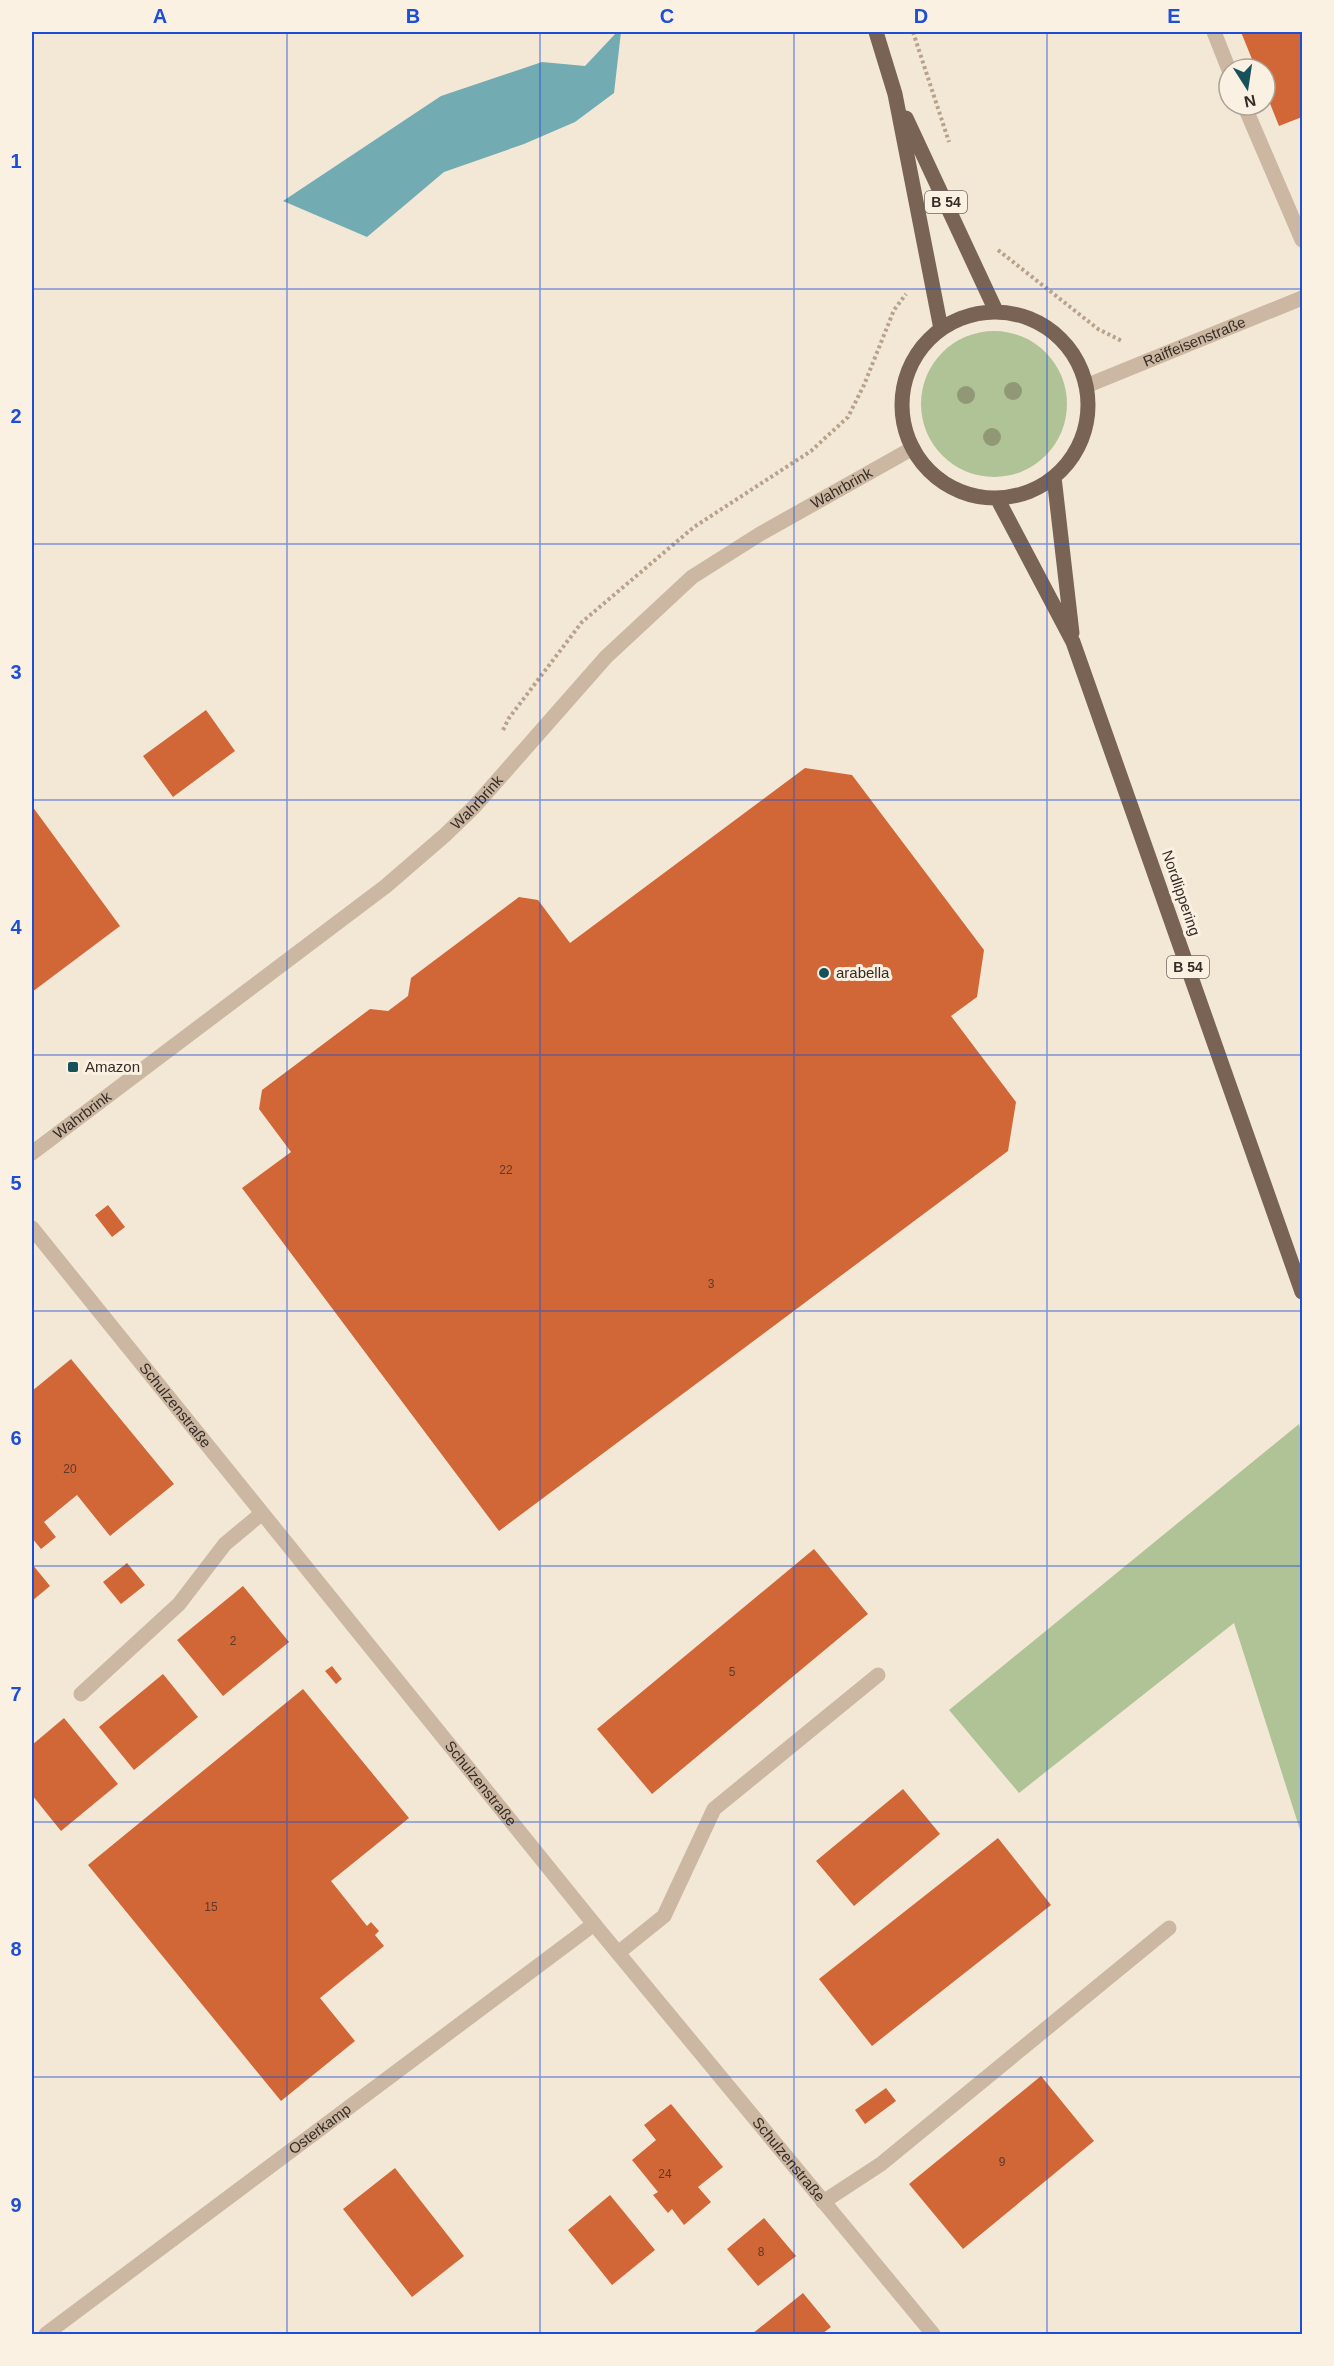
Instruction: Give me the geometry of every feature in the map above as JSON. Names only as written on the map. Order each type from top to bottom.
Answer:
[{"type":"main road","name":"B 54","points":[[876,32],[895,93],[942,328]]},
{"type":"main road","name":"B 54","points":[[895,93],[996,311]]},
{"type":"main road","points":[[996,311],[1038,322],[1058,336],[1073,354],[1086,386],[1086,423],[1079,446],[1054,477],[1025,492],[997,498],[961,491],[942,481],[925,466],[913,448],[905,429],[903,389],[909,369],[919,352],[942,328],[968,316],[996,311]]},
{"type":"main road","name":"Nordlippering","points":[[1054,477],[1073,642]]},
{"type":"main road","name":"Nordlippering","points":[[997,498],[1073,642],[1302,1292]]},
{"type":"street","points":[[1214,32],[1224,57]]},
{"type":"street","points":[[1249,117],[1302,240]]},
{"type":"street","name":"Raiffeisenstraße","points":[[1086,386],[1302,298]]},
{"type":"street","name":"Wahrbrink","points":[[32,1153],[386,886],[474,807],[606,657],[692,577],[760,534],[913,448]]},
{"type":"street","name":"Schulzenstraße","points":[[32,1228],[594,1924],[933,2334]]},
{"type":"street","points":[[81,1694],[179,1604],[225,1544],[261,1514]]},
{"type":"street","points":[[618,1953],[664,1916],[714,1809],[878,1675]]},
{"type":"street","name":"Osterkamp","points":[[46,2334],[594,1924]]},
{"type":"street","points":[[824,2202],[881,2164],[1170,1928]]},
{"type":"path","points":[[913,32],[950,144]]},
{"type":"path","points":[[993,240],[998,250],[1098,329],[1154,360]]},
{"type":"path","points":[[972,260],[998,250]]},
{"type":"path","points":[[501,734],[509,718],[582,621],[694,528],[811,451],[848,417],[864,385],[894,310],[913,284],[931,273]]},
{"type":"green space","points":[[994,331],[1022,336],[1046,352],[1062,376],[1067,404],[1062,432],[1046,456],[1022,472],[994,477],[966,472],[942,456],[926,432],[921,404],[926,376],[942,352],[966,336]]},
{"type":"green space","points":[[1299,1424],[1302,1436],[1302,1836],[1234,1623],[1019,1793],[949,1710]]},
{"type":"water","points":[[617,32],[621,32],[614,93],[575,122],[524,144],[444,172],[367,237],[283,201],[441,96],[542,62],[585,66]]},
{"type":"building","points":[[1241,32],[1302,32],[1302,117],[1279,126],[1275,117],[1277,57],[1251,57]]},
{"type":"building","points":[[206,710],[235,751],[173,797],[143,756]]},
{"type":"building","points":[[805,768],[852,775],[984,950],[977,997],[951,1016],[1016,1102],[1008,1151],[499,1531],[242,1188],[291,1152],[259,1109],[262,1090],[370,1009],[388,1011],[408,996],[411,978],[519,897],[538,900],[570,943]]},
{"type":"building","points":[[32,806],[120,926],[32,992]]},
{"type":"building","points":[[108,1205],[125,1227],[112,1237],[95,1215]]},
{"type":"building","points":[[71,1359],[174,1484],[110,1536],[77,1495],[44,1522],[56,1537],[41,1549],[32,1538],[32,1391]]},
{"type":"building","points":[[814,1549],[868,1614],[652,1794],[597,1729]]},
{"type":"building","points":[[127,1563],[145,1585],[121,1604],[103,1582]]},
{"type":"building","points":[[32,1564],[50,1586],[32,1601]]},
{"type":"building","points":[[243,1586],[289,1642],[223,1696],[177,1640]]},
{"type":"building","points":[[332,1666],[342,1679],[336,1684],[325,1671]]},
{"type":"building","points":[[163,1674],[198,1717],[134,1770],[99,1727]]},
{"type":"building","points":[[303,1689],[409,1818],[331,1881],[367,1926],[371,1922],[379,1931],[375,1935],[384,1946],[320,1998],[355,2041],[281,2101],[88,1865]]},
{"type":"building","points":[[64,1718],[118,1784],[61,1831],[32,1795],[32,1745]]},
{"type":"building","points":[[903,1789],[940,1834],[854,1906],[816,1861]]},
{"type":"building","points":[[998,1838],[1051,1905],[872,2046],[819,1979]]},
{"type":"building","points":[[1041,2076],[1094,2141],[963,2249],[909,2184]]},
{"type":"building","points":[[886,2088],[896,2101],[865,2124],[855,2110]]},
{"type":"building","points":[[671,2104],[723,2167],[698,2187],[711,2202],[684,2225],[672,2209],[668,2213],[653,2195],[658,2192],[632,2160],[656,2140],[644,2125]]},
{"type":"building","points":[[395,2168],[464,2256],[412,2297],[343,2209]]},
{"type":"building","points":[[610,2195],[655,2250],[612,2285],[568,2230]]},
{"type":"building","points":[[764,2218],[796,2256],[758,2286],[727,2249]]},
{"type":"building","points":[[803,2293],[831,2327],[822,2334],[752,2334]]},
{"type":"place","name":"arabella","points":[[824,973]]},
{"type":"place","name":"Amazon","points":[[73,1067]]}]
